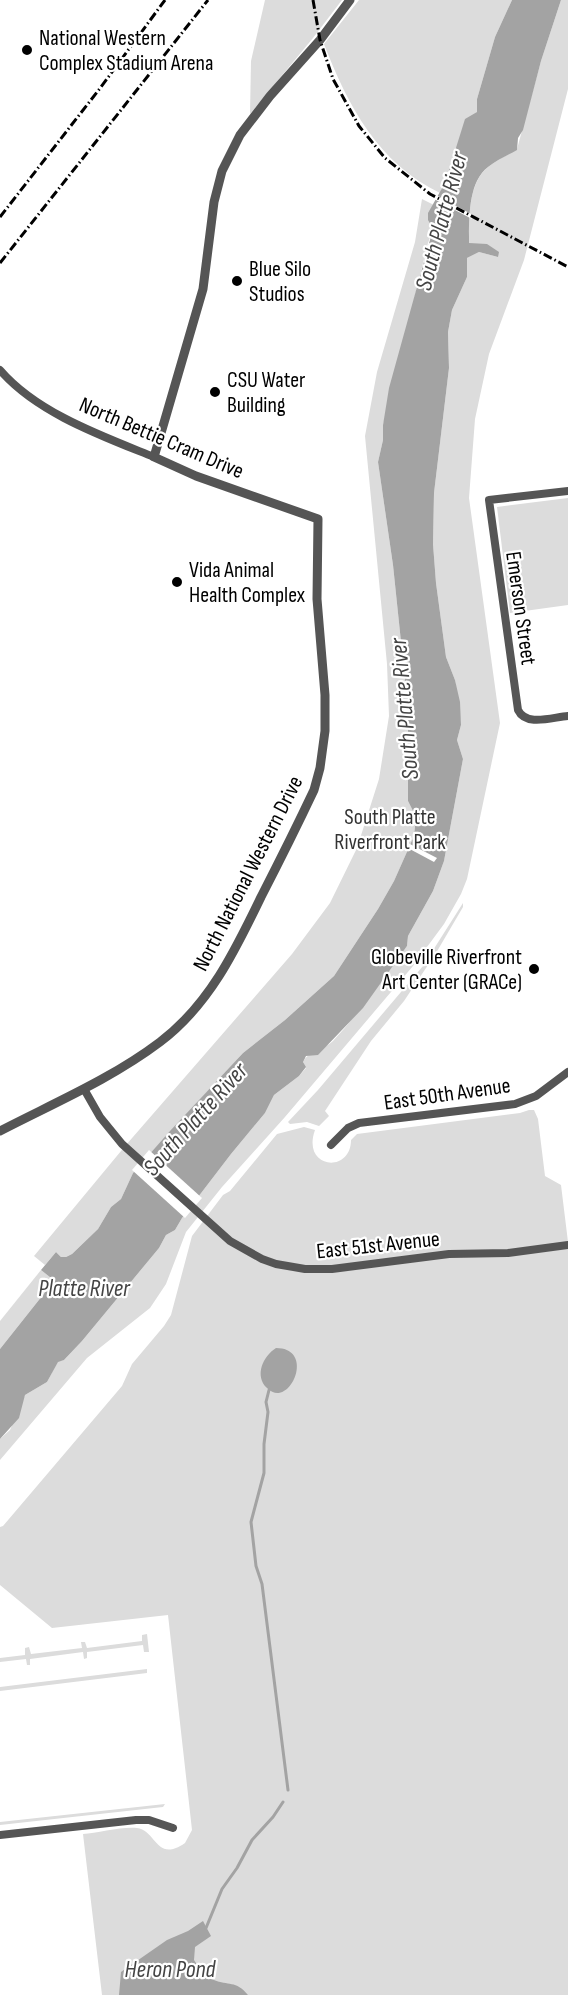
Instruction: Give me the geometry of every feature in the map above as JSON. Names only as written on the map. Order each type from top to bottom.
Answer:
[{"type":"street","points":[[154,457],[203,289],[214,202],[222,171],[240,135],[270,96],[320,40],[350,0]]},
{"type":"street","name":"North Bettie Cram Drive","points":[[0,371],[20,390],[87,429],[196,476],[318,519]]},
{"type":"street","name":"Emerson Street","points":[[568,491],[489,500],[518,710],[524,718],[531,720],[568,716]]},
{"type":"street","name":"North National Western Drive","points":[[0,1131],[84,1089],[132,1062],[162,1041],[202,1001],[220,976],[242,936],[314,790],[320,768],[325,731],[325,695],[317,599],[318,519]]},
{"type":"street","name":"East 50th Avenue","points":[[331,1145],[348,1128],[359,1123],[515,1104],[536,1096],[568,1072]]},
{"type":"street","name":"East 51st Avenue","points":[[84,1089],[100,1117],[122,1144],[212,1225],[245,1251],[276,1264],[305,1269],[333,1269],[449,1254],[508,1253],[568,1245]]},
{"type":"street","points":[[568,1245],[568,1250]]},
{"type":"street","points":[[0,1835],[136,1820],[149,1820],[173,1828]]},
{"type":"green space","points":[[265,0],[342,0],[250,114],[251,61]]},
{"type":"green space","points":[[359,0],[512,0],[495,37],[477,99],[477,112],[440,193],[418,181],[382,149],[355,110],[333,67],[324,44]]},
{"type":"green space","points":[[561,0],[568,0],[568,89],[524,260],[489,354],[475,419],[469,498],[500,723],[467,879],[444,924],[413,966],[285,1117],[222,1187],[186,1232],[166,1284],[150,1308],[87,1358],[0,1460],[0,1439],[10,1430],[25,1395],[47,1382],[58,1361],[64,1360],[82,1341],[159,1248],[166,1235],[175,1230],[231,1154],[265,1113],[274,1095],[306,1068],[303,1062],[306,1058],[333,1041],[353,1019],[407,946],[408,936],[433,891],[444,861],[463,759],[457,740],[461,725],[455,680],[446,657],[433,544],[434,493],[449,368],[448,332],[452,310],[467,277],[467,258],[479,252],[498,257],[469,243],[473,192],[481,174],[488,167],[517,149],[541,61]]},
{"type":"green space","name":"South Platte Riverfront Park","points":[[422,199],[434,205],[429,217],[433,229],[383,425],[383,440],[378,462],[393,565],[408,709],[408,801],[416,817],[414,836],[394,881],[378,909],[334,976],[285,1020],[243,1053],[133,1173],[121,1199],[111,1207],[98,1229],[72,1254],[61,1257],[56,1252],[45,1265],[34,1256],[126,1145],[292,954],[330,903],[357,848],[379,779],[389,716],[387,664],[365,436],[377,372],[415,242]]},
{"type":"green space","points":[[568,498],[568,605],[510,613],[497,507]]},
{"type":"green space","points":[[463,903],[463,907],[436,953],[404,1001],[371,1041],[325,1111],[329,1116],[319,1126],[307,1122],[290,1124],[288,1122],[423,966]]},
{"type":"green space","points":[[534,1110],[538,1119],[545,1176],[561,1185],[568,1242],[568,1995],[102,1995],[83,1834],[137,1828],[144,1830],[162,1848],[168,1850],[185,1843],[192,1830],[168,1615],[52,1628],[0,1585],[0,1527],[122,1386],[132,1364],[171,1315],[192,1236],[223,1195],[230,1191],[277,1134],[304,1127],[315,1130],[313,1143],[315,1153],[320,1159],[336,1162],[349,1151],[351,1140],[357,1134]]},
{"type":"green space","points":[[41,1270],[51,1278],[50,1286],[0,1349],[0,1321]]},
{"type":"green space","points":[[147,1634],[149,1652],[144,1652],[143,1645],[87,1652],[87,1658],[84,1659],[83,1652],[30,1659],[30,1665],[27,1665],[26,1659],[0,1662],[0,1658],[25,1655],[25,1648],[29,1647],[31,1654],[82,1648],[81,1642],[85,1642],[87,1648],[142,1641],[142,1635]]},
{"type":"green space","points":[[147,1669],[147,1673],[0,1691],[0,1687]]},
{"type":"green space","points":[[165,1804],[163,1807],[0,1825],[0,1822]]},
{"type":"water","name":"Platte River","points":[[512,0],[561,0],[541,61],[523,130],[518,138],[517,150],[488,167],[481,174],[473,191],[469,243],[487,244],[499,252],[498,257],[479,252],[467,258],[467,277],[452,310],[448,332],[449,368],[434,493],[433,544],[446,657],[460,702],[461,725],[457,740],[463,759],[444,861],[433,891],[408,936],[407,946],[363,1008],[318,1055],[306,1056],[303,1062],[306,1067],[299,1076],[274,1095],[265,1113],[231,1154],[175,1230],[166,1235],[159,1248],[82,1341],[64,1360],[58,1362],[47,1382],[25,1395],[19,1418],[0,1439],[0,1349],[50,1286],[51,1278],[41,1270],[56,1252],[61,1257],[72,1254],[98,1229],[111,1207],[121,1199],[133,1173],[170,1131],[243,1053],[285,1020],[334,976],[394,881],[414,836],[416,817],[408,801],[408,709],[393,565],[378,462],[389,388],[433,229],[428,220],[428,213],[445,183],[465,119],[477,112],[477,99],[495,37]]},
{"type":"water","points":[[276,1348],[288,1351],[295,1357],[297,1367],[290,1385],[283,1391],[275,1393],[263,1383],[261,1372],[267,1356]]},
{"type":"water","name":"Heron Pond","points":[[203,1921],[211,1936],[195,1947],[194,1960],[202,1972],[211,1978],[236,1985],[248,1995],[119,1995],[121,1972],[167,1940],[188,1931]]},
{"type":"pier","points":[[436,195],[473,215],[472,219],[434,199]]},
{"type":"pier","points":[[408,843],[437,858],[434,862],[406,847]]},
{"type":"pier","points":[[149,1150],[202,1198],[185,1218],[132,1170]]},
{"type":"waterway","points":[[269,1390],[266,1402],[268,1412],[264,1444],[264,1473],[251,1522],[256,1566],[262,1584],[288,1790]]},
{"type":"waterway","points":[[206,1928],[222,1889],[237,1868],[252,1840],[283,1802]]},
{"type":"railway","points":[[0,217],[165,0]]},
{"type":"railway","points":[[0,263],[208,0]]},
{"type":"railway","points":[[313,0],[320,40],[333,79],[359,126],[385,158],[430,194],[568,267]]},
{"type":"place","name":"National Western Complex Stadium Arena","points":[[27,50]]},
{"type":"place","name":"Blue Silo Studios","points":[[237,281]]},
{"type":"place","name":"CSU Water Building","points":[[215,392]]},
{"type":"place","name":"Vida Animal Health Complex","points":[[177,582]]},
{"type":"place","name":"Globeville Riverfront Art Center (GRACe)","points":[[534,969]]},
{"type":"water label","name":"South Platte River","points":[[441,221]]},
{"type":"water label","name":"South Platte River","points":[[404,709]]},
{"type":"water label","name":"South Platte River","points":[[195,1119]]}]
